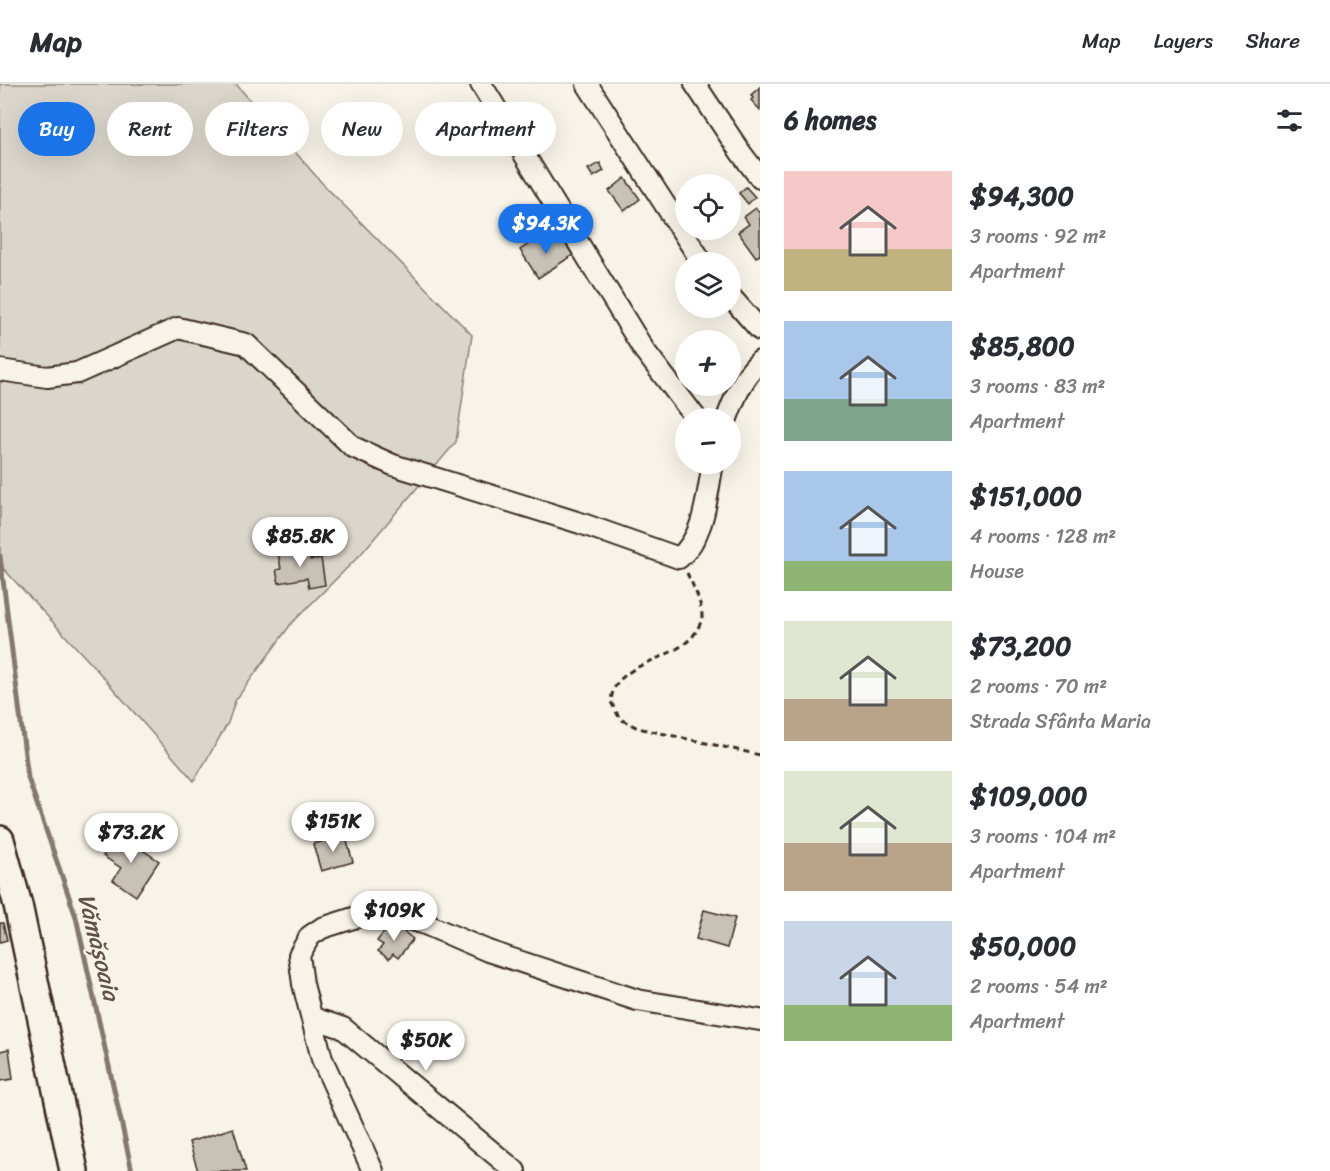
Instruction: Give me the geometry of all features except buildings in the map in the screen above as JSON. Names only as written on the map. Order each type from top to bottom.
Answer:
[{"type":"main road","points":[[0,840],[18,905],[74,1171]]},
{"type":"street","points":[[481,84],[644,350],[688,408]]},
{"type":"street","points":[[587,84],[696,252]]},
{"type":"street","points":[[695,84],[760,178]]},
{"type":"street","points":[[741,308],[760,330]]},
{"type":"street","points":[[0,370],[47,377],[77,374],[178,328],[246,344],[352,447],[393,465],[580,523],[679,558],[690,548],[701,526],[711,474]]},
{"type":"street","points":[[731,408],[749,372],[760,361]]},
{"type":"street","points":[[373,1171],[322,1059],[303,984],[299,955],[310,936],[322,928],[366,914],[391,914],[425,924],[488,951],[637,1000],[760,1020]]},
{"type":"street","points":[[313,1018],[343,1028],[514,1171]]},
{"type":"path","points":[[679,558],[693,586],[702,619],[694,634],[677,650],[635,669],[615,685],[611,693],[611,702],[620,719],[639,728],[760,755]]},
{"type":"shaded area","points":[[0,84],[236,84],[252,102],[205,102],[205,156],[299,156],[322,183],[472,335],[456,442],[361,554],[291,624],[235,701],[228,723],[194,781],[96,669],[0,565]]},
{"type":"waterway","name":"Vămășoaia","points":[[0,556],[28,778],[76,917],[132,1171]]}]
